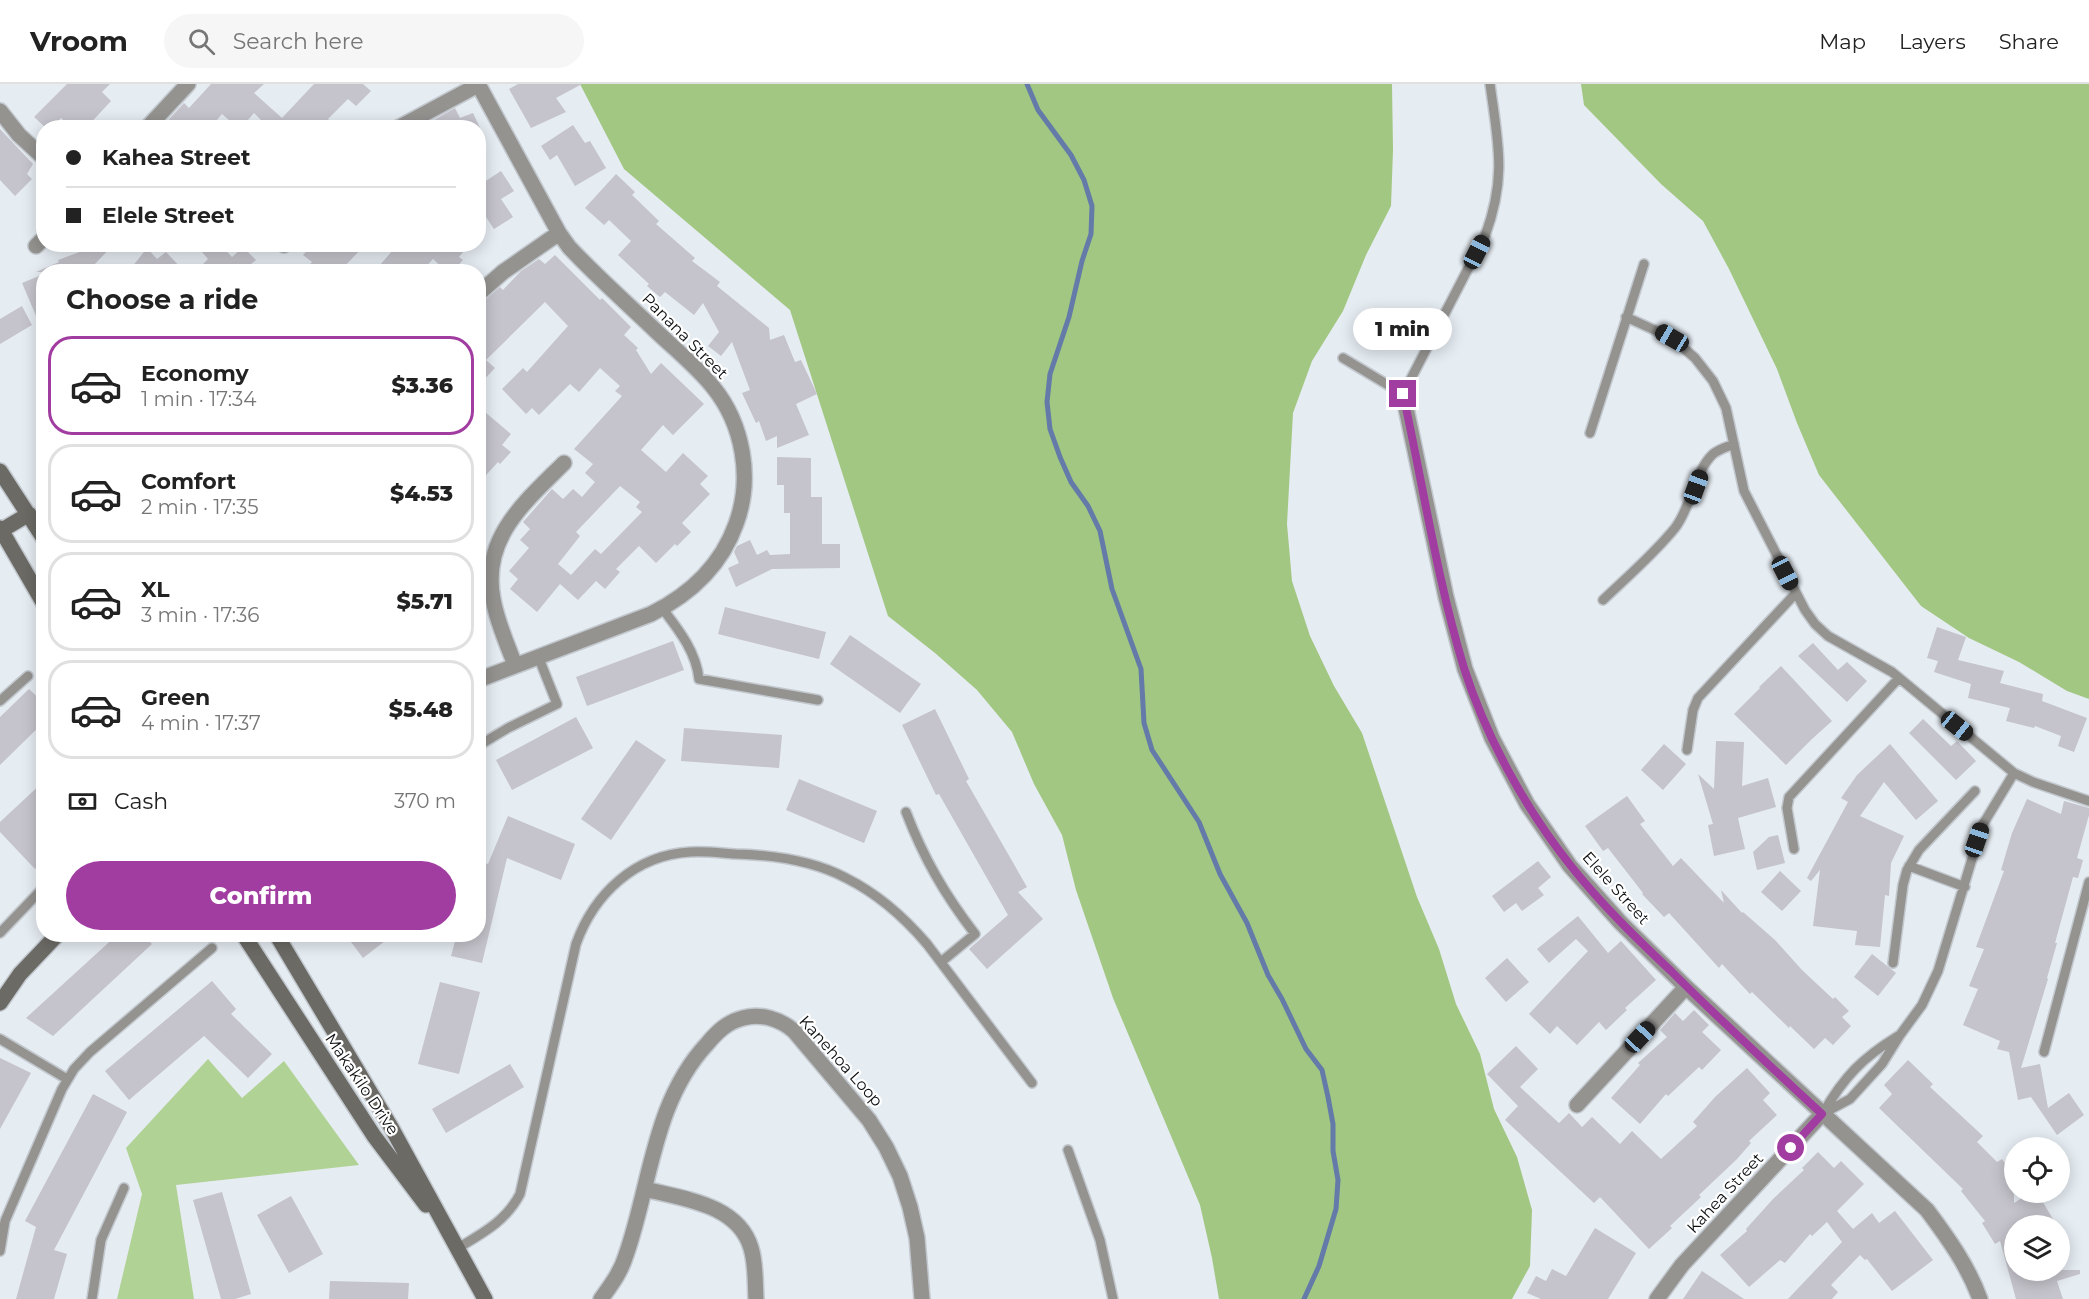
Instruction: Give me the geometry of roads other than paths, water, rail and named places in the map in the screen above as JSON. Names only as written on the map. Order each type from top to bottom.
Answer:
[{"type":"main road","points":[[0,471],[36,526]]},
{"type":"main road","points":[[29,514],[1,530],[36,590]]},
{"type":"main road","points":[[0,1003],[20,974],[50,942]]},
{"type":"main road","name":"Makakilo Drive","points":[[248,942],[374,1136],[458,1248]]},
{"type":"main road","name":"Makakilo Drive","points":[[281,942],[391,1127],[485,1299]]},
{"type":"street","points":[[154,120],[188,84]]},
{"type":"street","points":[[413,120],[478,84]]},
{"type":"street","name":"Panana Street","points":[[478,84],[559,233],[586,265],[702,375],[723,402],[738,433],[744,467],[740,510],[732,534],[725,550],[704,578],[691,589],[662,608],[486,677]]},
{"type":"street","points":[[0,111],[18,135],[36,151]]},
{"type":"street","points":[[486,287],[503,272],[559,233]]},
{"type":"street","name":"Elele Street","points":[[1403,394],[1446,597],[1465,669],[1492,738],[1527,804],[1570,866],[1620,922],[1686,987],[1927,1210],[1963,1261],[1980,1299]]},
{"type":"street","points":[[515,665],[492,597],[494,558],[502,534],[516,512],[564,463]]},
{"type":"street","points":[[1577,1105],[1686,987]]},
{"type":"street","name":"Kanehoa Loop","points":[[601,1299],[620,1271],[626,1256],[660,1126],[681,1078],[699,1052],[718,1031],[734,1021],[759,1016],[778,1021],[798,1036],[869,1120],[886,1147],[900,1176],[910,1207],[917,1238],[922,1299]]},
{"type":"street","name":"Kahea Street","points":[[1657,1299],[1682,1265],[1822,1114]]},
{"type":"street","points":[[645,1189],[714,1209],[727,1215],[737,1224],[749,1241],[753,1255],[756,1299]]},
{"type":"lane","points":[[1343,358],[1403,394],[1485,236],[1492,218],[1497,200],[1500,164],[1490,84]]},
{"type":"lane","points":[[1590,433],[1644,264]]},
{"type":"lane","points":[[1626,317],[1672,338],[1684,347],[1705,369],[1717,388],[1726,408],[1741,479],[1749,502],[1809,617],[1821,631],[1899,678],[2014,773],[2089,801]]},
{"type":"lane","points":[[1603,600],[1677,526],[1687,510],[1703,468],[1709,459],[1716,452],[1734,444]]},
{"type":"lane","points":[[1687,750],[1694,707],[1700,695],[1796,593]]},
{"type":"lane","points":[[662,608],[687,644],[696,664],[699,678],[818,700]]},
{"type":"lane","points":[[486,741],[557,704],[538,656]]},
{"type":"lane","points":[[0,701],[28,676]]},
{"type":"lane","points":[[1794,849],[1787,808],[1789,797],[1899,678]]},
{"type":"lane","points":[[1822,1114],[1850,1099],[1882,1064],[1931,988],[1965,886],[1982,826],[2014,773]]},
{"type":"lane","points":[[1893,963],[1903,885],[1909,866],[1919,850],[1976,791]]},
{"type":"lane","points":[[906,812],[935,877],[975,934],[941,962]]},
{"type":"lane","points":[[458,1248],[498,1223],[520,1194],[581,929],[597,902],[607,891],[632,871],[660,858],[691,852],[767,855],[794,859],[819,866],[868,890],[890,905],[909,923],[1032,1083]]},
{"type":"lane","points":[[1909,866],[1965,886]]},
{"type":"lane","points":[[2044,1052],[2089,882]]},
{"type":"lane","points":[[0,933],[36,895]]},
{"type":"lane","points":[[0,1251],[4,1221],[67,1079],[90,1052],[212,948]]},
{"type":"lane","points":[[1822,1114],[1838,1087],[1871,1053],[1900,1035]]},
{"type":"lane","points":[[0,1039],[67,1079]]},
{"type":"lane","points":[[1068,1150],[1100,1240],[1113,1299]]},
{"type":"lane","points":[[92,1299],[101,1239],[124,1188]]},
{"type":"waterway","points":[[1027,84],[1038,110],[1071,155],[1084,180],[1092,206],[1091,234],[1069,317],[1050,374],[1047,402],[1050,429],[1071,482],[1088,506],[1100,531],[1112,589],[1141,669],[1144,723],[1152,750],[1199,822],[1220,874],[1247,923],[1268,975],[1306,1049],[1322,1070],[1333,1124],[1333,1151],[1338,1180],[1336,1209],[1319,1266],[1304,1299]]}]
